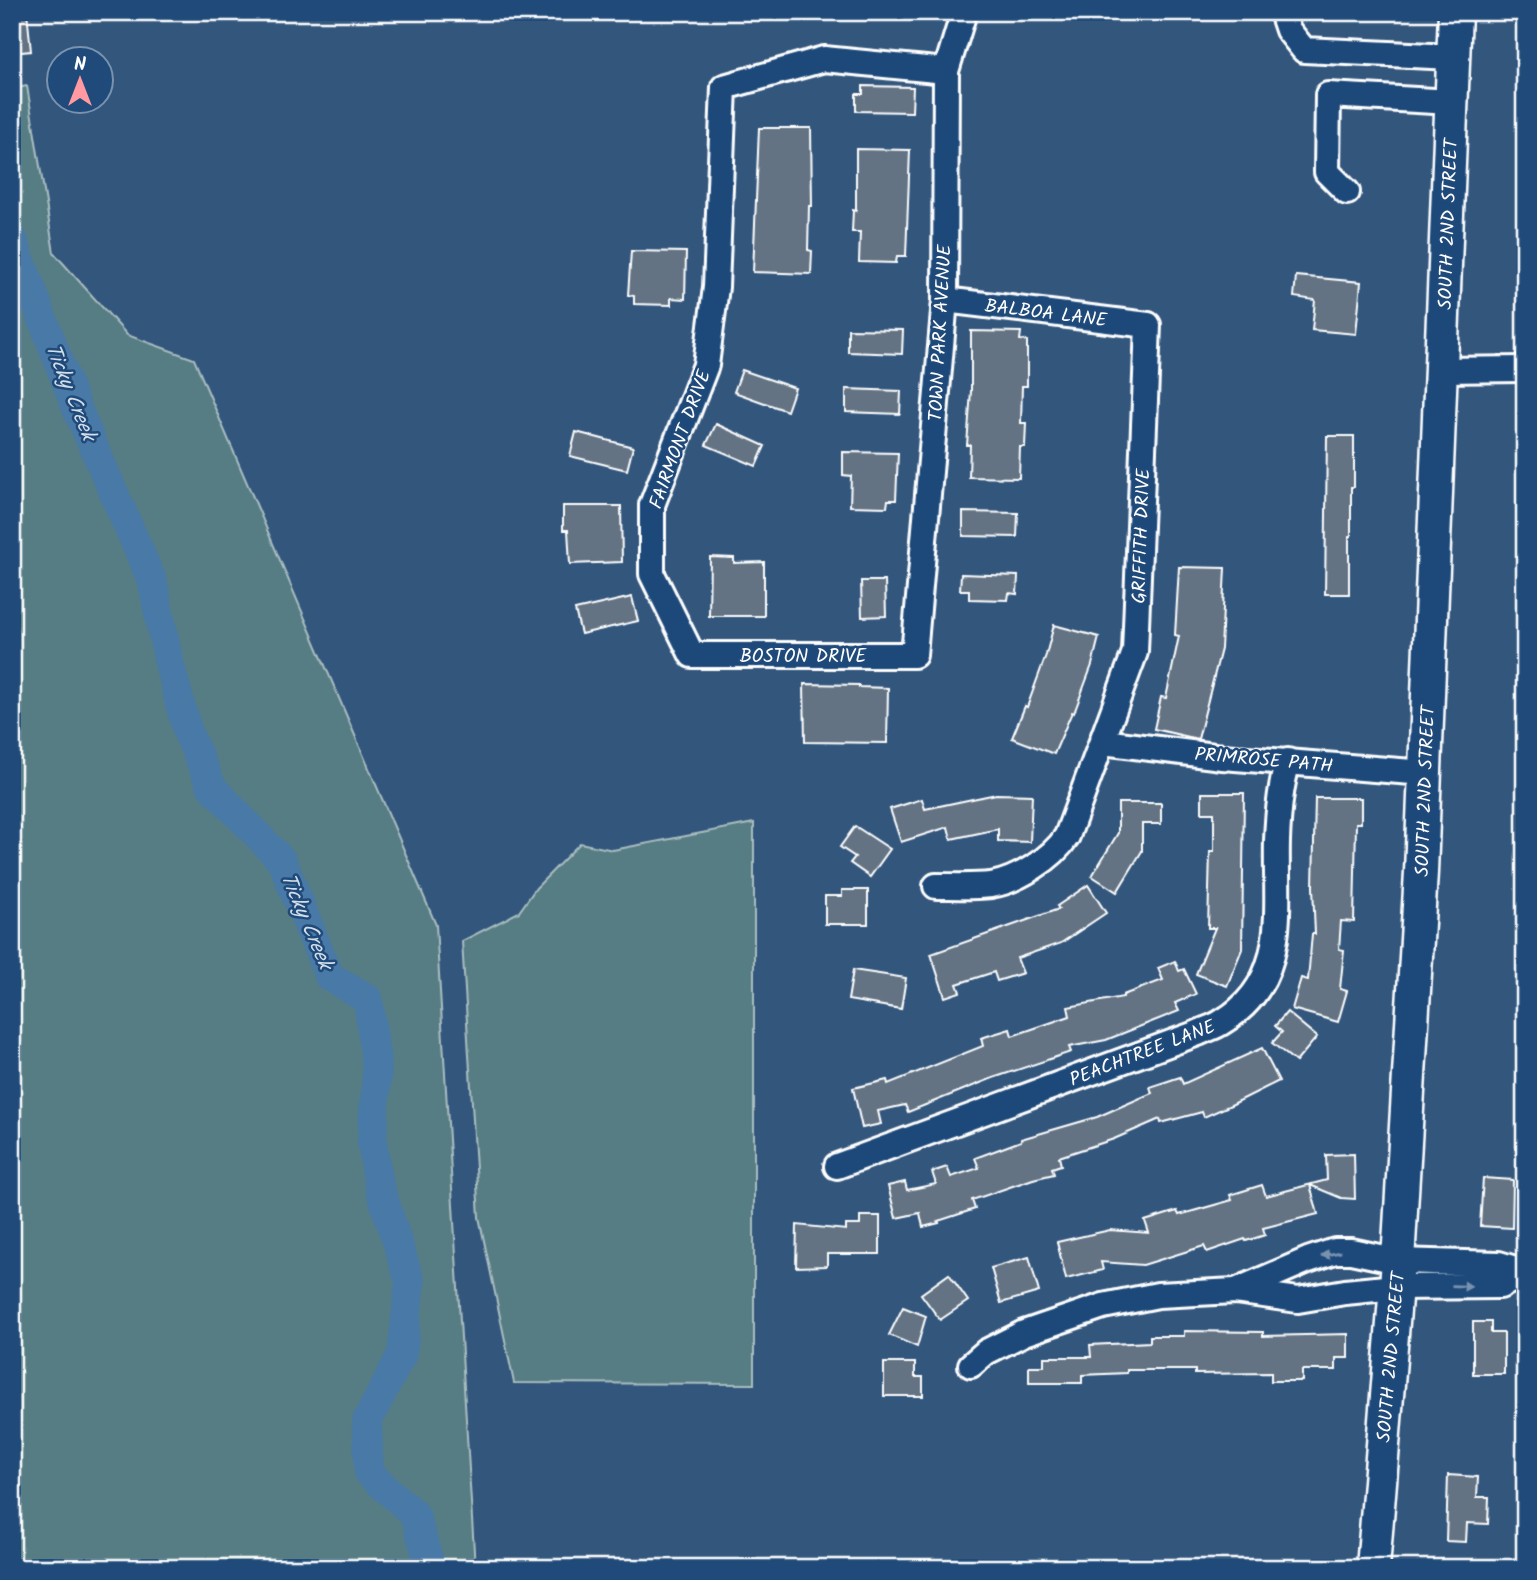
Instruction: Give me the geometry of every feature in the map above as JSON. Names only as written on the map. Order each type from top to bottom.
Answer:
[{"type":"main road","name":"SOUTH 2ND STREET","points":[[1373,1568],[1397,1274],[1425,773],[1455,12]]},
{"type":"street","name":"TOWN PARK AVENUE","points":[[914,655],[945,300],[946,71],[964,12]]},
{"type":"street","points":[[1282,12],[1288,30],[1304,50],[1453,57]]},
{"type":"street","name":"FAIRMONT DRIVE","points":[[692,656],[652,575],[652,505],[706,365],[716,287],[724,87],[824,59],[946,71]]},
{"type":"street","points":[[1347,192],[1327,172],[1328,95],[1452,102]]},
{"type":"street","name":"BALBOA LANE","points":[[945,300],[1148,325]]},
{"type":"street","name":"GRIFFITH DRIVE","points":[[936,886],[992,885],[1046,860],[1059,849],[1067,836],[1103,742],[1135,652],[1148,325]]},
{"type":"street","points":[[1441,370],[1525,369]]},
{"type":"street","name":"BOSTON DRIVE","points":[[692,656],[914,655]]},
{"type":"street","name":"PRIMROSE PATH","points":[[1103,742],[1209,755],[1425,773]]},
{"type":"street","name":"PEACHTREE LANE","points":[[837,1166],[1198,1033],[1222,1022],[1237,1011],[1261,982],[1276,946],[1280,787],[1288,761]]},
{"type":"street","points":[[1235,1291],[1335,1251],[1350,1251],[1397,1274],[1500,1286],[1525,1273]]},
{"type":"street","points":[[971,1365],[986,1352],[1024,1333],[1103,1306],[1158,1295],[1235,1291],[1298,1300],[1345,1292],[1397,1274]]},
{"type":"green space","points":[[27,86],[54,253],[127,335],[194,359],[436,925],[475,1568],[12,1568],[12,89]]},
{"type":"green space","points":[[754,823],[754,1384],[514,1383],[479,1217],[462,941],[519,912],[536,888],[580,843],[613,850]]},
{"type":"building","points":[[27,12],[31,51],[12,53],[12,13]]},
{"type":"building","points":[[863,86],[913,87],[912,112],[856,111],[856,94],[863,94]]},
{"type":"building","points":[[759,128],[811,128],[812,206],[809,206],[808,250],[812,251],[811,274],[753,272]]},
{"type":"building","points":[[856,149],[910,150],[906,256],[897,256],[896,263],[859,262],[860,232],[852,232],[853,210],[856,211]]},
{"type":"building","points":[[631,251],[686,252],[685,299],[671,298],[671,305],[634,304],[634,296],[628,295]]},
{"type":"building","points":[[1296,276],[1361,282],[1356,334],[1312,330],[1315,300],[1294,297]]},
{"type":"building","points":[[848,329],[903,330],[902,354],[848,352]]},
{"type":"building","points":[[971,331],[1021,332],[1020,340],[1027,341],[1027,386],[1022,386],[1021,423],[1026,423],[1025,447],[1020,447],[1019,478],[969,477],[970,445],[967,445],[971,391]]},
{"type":"building","points":[[742,370],[795,388],[787,411],[734,392]]},
{"type":"building","points":[[846,389],[901,391],[900,414],[846,412]]},
{"type":"building","points":[[716,424],[765,446],[756,466],[706,445]]},
{"type":"building","points":[[576,432],[633,447],[627,470],[570,456]]},
{"type":"building","points":[[1327,436],[1354,436],[1349,594],[1325,594]]},
{"type":"building","points":[[843,452],[898,453],[896,500],[888,500],[887,507],[850,506],[851,476],[843,475]]},
{"type":"building","points":[[563,506],[621,506],[622,562],[570,564],[568,530],[563,530]]},
{"type":"building","points":[[963,512],[1018,513],[1017,537],[963,536]]},
{"type":"building","points":[[710,557],[734,558],[734,563],[764,562],[764,616],[709,616]]},
{"type":"building","points":[[1179,567],[1225,568],[1221,649],[1198,739],[1154,729],[1161,697],[1166,698],[1179,636],[1175,635]]},
{"type":"building","points":[[961,574],[1018,576],[1017,594],[1009,593],[1008,600],[969,599],[969,590],[960,590]]},
{"type":"building","points":[[861,581],[885,581],[886,616],[862,617]]},
{"type":"building","points":[[632,597],[638,621],[581,634],[575,610]]},
{"type":"building","points":[[1054,625],[1099,637],[1074,713],[1072,712],[1054,754],[1012,738],[1025,706],[1027,707]]},
{"type":"building","points":[[804,684],[888,688],[887,743],[805,742]]},
{"type":"building","points":[[1202,793],[1244,793],[1242,949],[1227,986],[1196,974],[1215,928],[1208,928],[1214,813],[1202,813]]},
{"type":"building","points":[[996,794],[1032,795],[1030,842],[998,841],[998,829],[951,839],[948,827],[901,842],[890,809],[922,799],[925,809]]},
{"type":"building","points":[[1315,798],[1361,798],[1361,823],[1356,823],[1354,922],[1341,921],[1339,949],[1344,950],[1340,989],[1347,991],[1338,1022],[1292,1009],[1301,978],[1308,980],[1312,934],[1315,934]]},
{"type":"building","points":[[1118,803],[1161,803],[1161,824],[1142,824],[1142,851],[1117,892],[1092,876],[1118,833]]},
{"type":"building","points":[[855,826],[890,849],[870,877],[850,863],[855,857],[840,847]]},
{"type":"building","points":[[1088,885],[1106,913],[1061,943],[1017,958],[1023,973],[997,981],[994,972],[957,984],[960,992],[945,997],[931,954],[1059,909],[1057,906]]},
{"type":"building","points":[[842,890],[868,890],[868,924],[825,924],[825,896],[842,896]]},
{"type":"building","points":[[1175,961],[1179,971],[1184,969],[1196,994],[1175,1003],[1179,1011],[1106,1040],[1069,1047],[1071,1052],[993,1078],[908,1112],[905,1105],[878,1111],[881,1124],[862,1128],[853,1088],[887,1080],[888,1084],[983,1046],[981,1038],[1010,1029],[1012,1036],[1070,1016],[1068,1007],[1123,997],[1163,980],[1158,968]]},
{"type":"building","points":[[853,970],[906,978],[901,1009],[848,1000]]},
{"type":"building","points":[[1287,1012],[1317,1037],[1296,1062],[1272,1043],[1282,1032],[1275,1026]]},
{"type":"building","points":[[1262,1048],[1279,1081],[1233,1104],[1204,1117],[1202,1112],[1161,1123],[1160,1119],[1114,1139],[1059,1157],[1061,1165],[1052,1168],[1054,1174],[972,1200],[975,1209],[938,1221],[939,1223],[923,1227],[920,1213],[896,1218],[888,1186],[905,1182],[907,1190],[936,1184],[932,1172],[947,1167],[951,1177],[979,1168],[975,1158],[1021,1139],[1097,1117],[1152,1093],[1150,1087],[1180,1077],[1183,1084]]},
{"type":"building","points":[[1354,1154],[1355,1199],[1341,1198],[1310,1185],[1318,1214],[1263,1228],[1265,1235],[1207,1252],[1204,1246],[1143,1265],[1101,1262],[1103,1270],[1066,1279],[1057,1242],[1110,1230],[1149,1233],[1145,1221],[1177,1211],[1179,1215],[1232,1200],[1230,1195],[1262,1185],[1266,1196],[1327,1180],[1326,1155]]},
{"type":"building","points":[[1483,1178],[1513,1180],[1512,1228],[1480,1226]]},
{"type":"building","points":[[860,1216],[880,1216],[880,1254],[827,1254],[827,1266],[796,1267],[797,1225],[846,1230],[846,1225],[860,1225]]},
{"type":"building","points":[[1029,1257],[1039,1292],[1001,1303],[991,1268]]},
{"type":"building","points":[[949,1274],[968,1301],[940,1320],[921,1294]]},
{"type":"building","points":[[903,1307],[926,1316],[917,1347],[889,1335]]},
{"type":"building","points":[[1473,1322],[1491,1322],[1491,1333],[1504,1333],[1504,1374],[1473,1374]]},
{"type":"building","points":[[1184,1331],[1263,1332],[1263,1336],[1348,1334],[1348,1358],[1336,1358],[1336,1370],[1302,1370],[1302,1381],[1271,1381],[1271,1373],[1195,1374],[1195,1370],[1127,1370],[1127,1373],[1082,1375],[1082,1383],[1029,1383],[1029,1366],[1044,1366],[1044,1357],[1091,1357],[1090,1345],[1150,1342],[1150,1336],[1184,1336]]},
{"type":"building","points":[[884,1363],[915,1363],[915,1377],[923,1377],[923,1396],[884,1396]]},
{"type":"building","points":[[1448,1475],[1478,1477],[1477,1497],[1489,1497],[1488,1524],[1467,1523],[1466,1542],[1446,1541]]},
{"type":"waterway","name":"Ticky Creek","points":[[12,238],[74,402],[153,583],[168,659],[188,733],[212,787],[282,861],[329,976],[368,999],[377,1070],[372,1143],[379,1185],[410,1282],[402,1354],[367,1421],[369,1473],[415,1515],[431,1568]]}]
